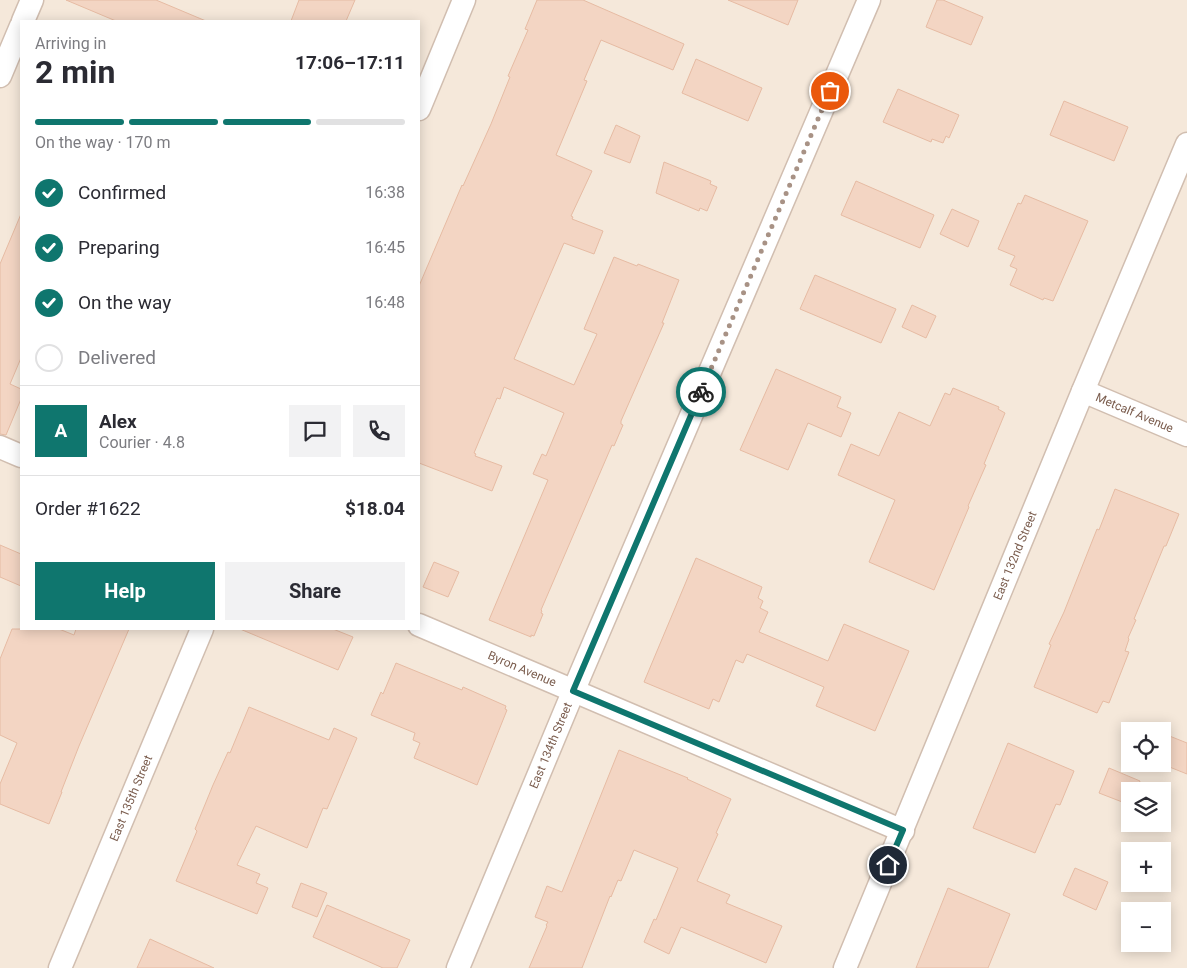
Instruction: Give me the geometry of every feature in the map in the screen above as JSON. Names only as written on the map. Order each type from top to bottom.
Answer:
[{"type":"street","points":[[23,20],[32,0]]},
{"type":"street","points":[[420,107],[464,0]]},
{"type":"street","name":"East 134th Street","points":[[458,968],[573,691],[869,0]]},
{"type":"street","points":[[0,76],[20,28]]},
{"type":"street","name":"East 132nd Street","points":[[846,968],[1083,391],[1187,144]]},
{"type":"street","name":"Metcalf Avenue","points":[[1083,391],[1187,435]]},
{"type":"street","points":[[0,447],[20,456]]},
{"type":"street","name":"Byron Avenue","points":[[420,625],[903,830]]},
{"type":"street","name":"East 135th Street","points":[[60,968],[202,630]]},
{"type":"shaded area","points":[[0,0],[1187,0],[1187,968],[0,968]]},
{"type":"building","points":[[66,0],[156,0],[204,20],[114,20]]},
{"type":"building","points":[[299,0],[355,0],[346,20],[291,20]]},
{"type":"building","points":[[537,0],[583,0],[684,44],[673,70],[601,40],[584,80],[587,81],[556,155],[592,171],[571,216],[573,217],[572,219],[603,231],[594,254],[564,243],[514,359],[574,385],[597,334],[584,329],[614,257],[679,280],[662,323],[664,323],[621,421],[623,425],[614,446],[612,445],[541,610],[543,614],[534,636],[531,635],[531,637],[489,620],[548,480],[533,474],[542,454],[546,456],[564,413],[504,387],[500,399],[497,398],[474,453],[476,454],[475,456],[502,466],[492,491],[420,463],[420,284],[462,185],[491,124],[510,77],[508,76],[528,30],[525,29]]},
{"type":"building","points":[[728,0],[798,0],[788,25]]},
{"type":"building","points":[[937,0],[943,0],[983,17],[971,45],[926,27]]},
{"type":"building","points":[[696,59],[762,88],[748,121],[682,93]]},
{"type":"building","points":[[898,89],[959,115],[949,138],[946,136],[943,143],[932,139],[931,142],[883,122]]},
{"type":"building","points":[[1064,101],[1128,127],[1114,161],[1050,135]]},
{"type":"building","points":[[616,125],[640,136],[630,163],[604,153]]},
{"type":"building","points":[[664,162],[711,181],[710,184],[717,187],[707,211],[700,208],[699,211],[656,193]]},
{"type":"building","points":[[856,181],[934,215],[920,248],[841,215]]},
{"type":"building","points":[[1025,195],[1088,221],[1053,301],[1044,298],[1043,300],[1010,285],[1017,269],[1010,266],[1015,256],[998,249],[1018,203],[1021,204]]},
{"type":"building","points":[[952,209],[979,221],[968,247],[940,234]]},
{"type":"building","points":[[20,216],[20,360],[10,384],[20,389],[20,401],[6,435],[0,434],[0,264]]},
{"type":"building","points":[[815,275],[896,309],[881,343],[800,309]]},
{"type":"building","points":[[912,305],[936,316],[926,338],[902,327]]},
{"type":"building","points":[[776,369],[841,397],[837,407],[851,413],[841,437],[808,423],[788,470],[740,450]]},
{"type":"building","points":[[953,388],[999,407],[998,409],[1005,413],[984,464],[986,465],[934,590],[869,562],[895,500],[838,475],[851,444],[879,456],[899,412],[930,426],[945,393],[950,395]]},
{"type":"building","points":[[1115,489],[1179,514],[1134,619],[1136,620],[1128,638],[1125,651],[1129,652],[1109,703],[1103,701],[1097,713],[1034,687],[1051,645],[1049,644]]},
{"type":"building","points":[[0,545],[20,554],[20,586],[0,577]]},
{"type":"building","points":[[696,558],[762,587],[758,598],[763,601],[760,608],[768,612],[759,632],[828,661],[844,624],[909,651],[875,731],[816,706],[824,687],[747,654],[743,663],[736,660],[719,702],[713,699],[709,709],[644,682]]},
{"type":"building","points":[[434,562],[459,572],[448,597],[423,587]]},
{"type":"building","points":[[12,629],[62,630],[74,635],[76,630],[129,630],[79,746],[49,824],[0,804],[0,784],[17,743],[0,735],[0,659]]},
{"type":"building","points":[[242,630],[336,630],[353,637],[338,670]]},
{"type":"building","points":[[396,663],[462,690],[463,687],[506,706],[505,709],[507,710],[477,785],[414,758],[420,743],[413,740],[415,733],[371,715],[381,692],[383,694]]},
{"type":"building","points":[[249,707],[329,740],[334,728],[357,738],[327,809],[323,808],[307,848],[256,826],[237,865],[260,874],[256,883],[268,888],[257,914],[176,881],[197,831],[195,829],[213,785],[228,752],[230,753]]},
{"type":"building","points":[[1171,737],[1187,743],[1187,774],[1171,768]]},
{"type":"building","points":[[1008,743],[1074,771],[1060,805],[1056,804],[1035,853],[973,828]]},
{"type":"building","points":[[619,750],[688,778],[731,799],[697,881],[730,895],[726,903],[782,926],[766,963],[681,927],[669,954],[644,942],[654,919],[656,920],[678,868],[634,850],[621,881],[618,880],[610,896],[582,968],[529,968],[548,922],[535,917],[547,886],[562,892]]},
{"type":"building","points":[[1109,768],[1140,781],[1121,782],[1121,802],[1099,793]]},
{"type":"building","points":[[1075,868],[1108,882],[1096,910],[1063,895]]},
{"type":"building","points":[[301,883],[327,893],[317,917],[292,907]]},
{"type":"building","points":[[948,888],[1010,914],[988,968],[916,968]]},
{"type":"building","points":[[327,905],[410,940],[397,968],[383,968],[313,937]]},
{"type":"building","points":[[150,939],[214,968],[137,968]]},
{"type":"way so far","points":[[701,392],[830,91]]},
{"type":"route","points":[[701,392],[573,691],[903,830],[888,865]]}]
